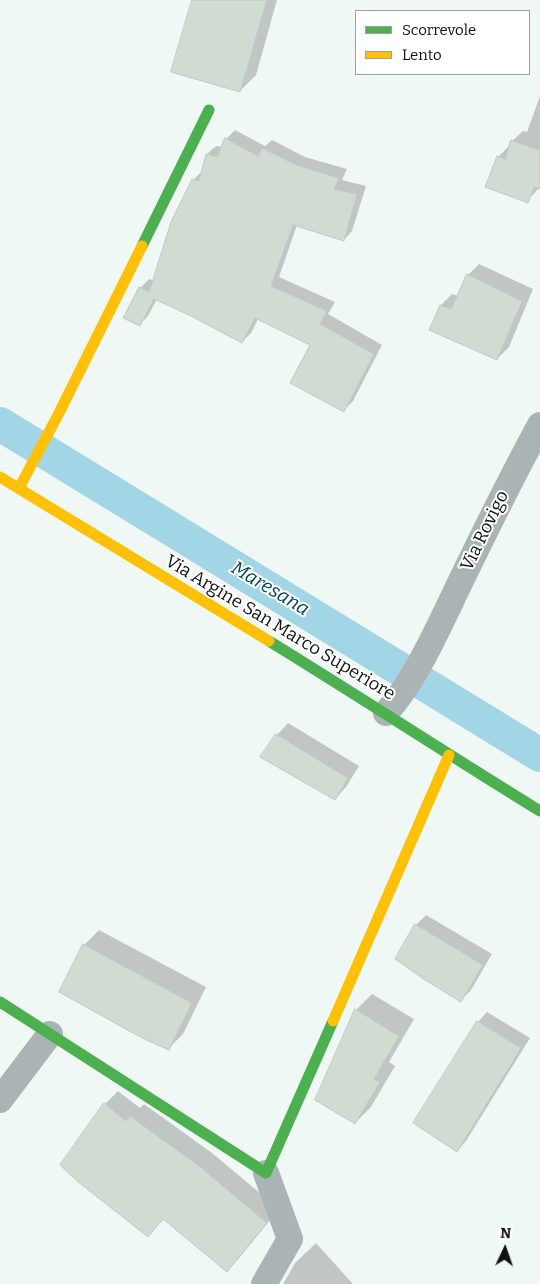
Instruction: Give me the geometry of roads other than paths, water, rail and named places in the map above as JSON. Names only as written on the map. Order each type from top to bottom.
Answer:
[{"type":"street","points":[[19,488],[58,416],[209,110]]},
{"type":"street","name":"Via Rovigo","points":[[392,707],[433,639],[511,477],[540,425]]},
{"type":"street","name":"Via Argine San Marco Superiore","points":[[0,477],[392,707],[449,755],[540,811]]},
{"type":"street","points":[[266,1173],[449,755]]},
{"type":"street","points":[[0,1002],[266,1173],[290,1239],[264,1284]]},
{"type":"street","points":[[0,1100],[50,1034]]},
{"type":"waterway","name":"Maresana","points":[[0,424],[540,755]]}]
